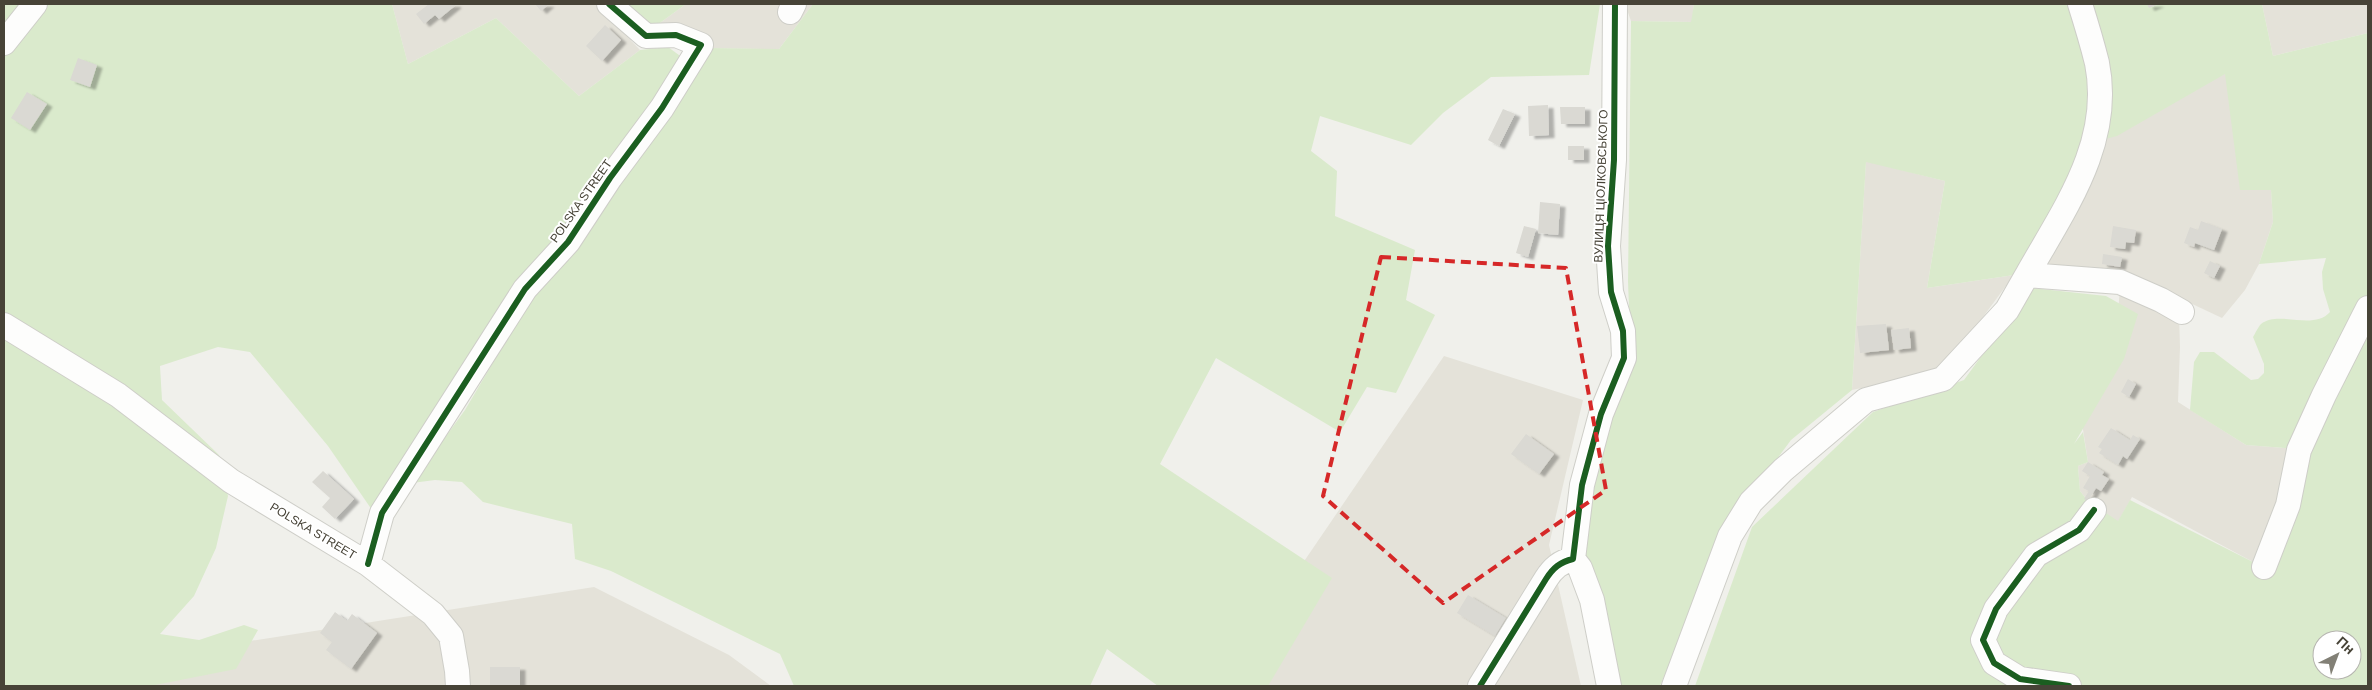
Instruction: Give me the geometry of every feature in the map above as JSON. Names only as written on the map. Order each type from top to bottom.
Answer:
[{"type":"street","points":[[4,43],[35,4]]},
{"type":"street","name":"POLSKA STREET","points":[[4,325],[118,395],[231,480],[368,564],[382,513],[525,289],[568,242],[610,178],[662,108],[701,45],[676,35],[646,36],[609,4]]},
{"type":"street","name":"ВУЛИЦЯ ЦІОЛКОВСЬКОГО","points":[[1573,559],[1582,485],[1600,414],[1624,358],[1622,331],[1611,292],[1608,246],[1614,160],[1615,4]]},
{"type":"street","points":[[1674,686],[1730,536],[1751,502],[1783,470],[1866,400],[1943,379],[2007,310],[2087,167],[2096,137],[2100,98],[2097,64],[2080,4]]},
{"type":"street","points":[[2027,275],[2120,282],[2161,300],[2182,312]]},
{"type":"street","points":[[2264,567],[2288,505],[2299,450],[2324,395],[2368,308]]},
{"type":"street","points":[[2069,686],[2020,679],[1994,663],[1983,640],[1996,609],[2036,555],[2079,530],[2094,510]]},
{"type":"street","points":[[1480,686],[1554,568],[1564,561],[1573,559],[1580,568],[1592,600],[1609,686]]},
{"type":"street","points":[[368,564],[433,614],[451,636],[458,686]]},
{"type":"highlighted area","points":[[1381,257],[1566,268],[1606,490],[1443,603],[1323,496]]},
{"type":"shaded area","points":[[392,4],[596,4],[640,50],[579,96],[496,18],[408,64]]},
{"type":"shaded area","points":[[686,4],[813,4],[779,49],[763,49],[710,48],[653,28]]},
{"type":"shaded area","points":[[1625,4],[1694,4],[1692,22],[1631,21]]},
{"type":"shaded area","points":[[2262,4],[2368,4],[2368,33],[2273,56]]},
{"type":"shaded area","points":[[2249,63],[2241,190],[2271,189],[2273,222],[2259,264],[2245,290],[2222,318],[2188,302],[2039,271],[2102,119]]},
{"type":"shaded area","points":[[1866,161],[1945,181],[1927,288],[2014,275],[1943,371],[1852,390]]},
{"type":"shaded area","points":[[2120,287],[2179,315],[2178,402],[2246,445],[2296,449],[2255,563],[2132,497],[2118,522],[2088,501],[2080,491],[2078,466],[2088,462],[2078,397],[2116,340]]},
{"type":"shaded area","points":[[1444,356],[1583,400],[1549,545],[1581,686],[1219,686]]},
{"type":"shaded area","points":[[594,587],[729,655],[771,686],[53,686],[53,672]]},
{"type":"green space","points":[[4,4],[392,4],[408,64],[496,18],[579,96],[640,50],[668,47],[683,58],[372,510],[328,446],[250,352],[218,347],[160,366],[162,400],[219,455],[228,496],[216,548],[194,596],[160,634],[199,640],[244,625],[258,630],[236,669],[150,686],[4,686]]},
{"type":"green space","points":[[627,4],[686,4],[653,28]]},
{"type":"green space","points":[[813,4],[1600,4],[1589,75],[1491,77],[1443,113],[1411,145],[1320,116],[1311,151],[1337,171],[1335,216],[1415,250],[1406,300],[1435,315],[1396,393],[1367,387],[1340,432],[1216,358],[1160,464],[1332,578],[1268,686],[1158,686],[1107,649],[1090,686],[794,686],[780,654],[611,571],[575,559],[572,524],[483,502],[462,482],[435,480],[412,483],[465,410],[534,293],[578,249],[710,48],[779,49]]},
{"type":"green space","points":[[1694,4],[2262,4],[2273,56],[2368,33],[2368,295],[2366,304],[2296,449],[2246,445],[2190,410],[2194,362],[2200,352],[2214,352],[2251,380],[2258,379],[2264,373],[2264,364],[2253,337],[2261,324],[2268,320],[2277,319],[2315,320],[2330,312],[2323,289],[2322,272],[2326,258],[2259,264],[2273,222],[2271,190],[2240,190],[2225,74],[2117,136],[2086,144],[2077,169],[2014,275],[1927,288],[1945,181],[1866,162],[1852,390],[1791,440],[1726,528],[1660,686],[1616,686],[1583,549],[1594,465],[1631,357],[1628,282],[1631,21],[1691,22]]},
{"type":"green space","points":[[2031,288],[2106,296],[2138,314],[2124,359],[2074,444],[2083,432],[2088,462],[2078,466],[2080,491],[2088,501],[2118,521],[2130,500],[2255,563],[2368,327],[2368,686],[1695,686],[1752,527],[1873,412],[1964,380]]},
{"type":"building","points":[[429,4],[456,5],[439,19],[435,15],[424,24],[416,14]]},
{"type":"building","points":[[535,4],[549,4],[541,11]]},
{"type":"building","points":[[2147,4],[2159,4],[2149,8]]},
{"type":"building","points":[[605,25],[621,40],[602,61],[586,46]]},
{"type":"building","points":[[78,58],[97,65],[90,87],[70,80]]},
{"type":"building","points":[[27,92],[47,104],[30,130],[11,118]]},
{"type":"building","points":[[1548,105],[1549,135],[1529,136],[1528,106]]},
{"type":"building","points":[[1560,107],[1585,107],[1585,124],[1561,124]]},
{"type":"building","points":[[1503,109],[1515,114],[1499,146],[1488,140]]},
{"type":"building","points":[[1568,146],[1584,146],[1584,160],[1568,160]]},
{"type":"building","points":[[1540,202],[1560,204],[1558,235],[1538,233]]},
{"type":"building","points":[[2201,221],[2222,229],[2214,250],[2195,243],[2194,247],[2184,243],[2190,227],[2198,230]]},
{"type":"building","points":[[1524,226],[1536,229],[1528,257],[1516,253]]},
{"type":"building","points":[[2113,226],[2136,230],[2134,243],[2126,242],[2125,249],[2110,247]]},
{"type":"building","points":[[2103,254],[2122,257],[2120,267],[2102,264]]},
{"type":"building","points":[[2210,261],[2220,266],[2214,278],[2204,273]]},
{"type":"building","points":[[1886,324],[1889,350],[1860,353],[1857,326]]},
{"type":"building","points":[[1909,328],[1911,348],[1894,350],[1891,330]]},
{"type":"building","points":[[2128,379],[2136,384],[2129,397],[2121,392]]},
{"type":"building","points":[[2111,428],[2130,440],[2133,435],[2140,439],[2127,459],[2123,456],[2118,465],[2099,453],[2102,449],[2098,447]]},
{"type":"building","points":[[1526,434],[1554,454],[1539,474],[1511,454]]},
{"type":"building","points":[[2088,462],[2104,472],[2102,475],[2109,479],[2101,491],[2096,488],[2088,501],[2084,499],[2089,491],[2083,488],[2090,476],[2082,471]]},
{"type":"building","points":[[323,471],[354,499],[335,519],[322,507],[330,498],[312,482]]},
{"type":"building","points":[[1468,595],[1506,618],[1495,636],[1457,613]]},
{"type":"building","points":[[335,612],[347,621],[352,614],[377,633],[351,669],[326,650],[332,642],[320,633]]},
{"type":"building","points":[[490,667],[520,667],[520,686],[490,686]]},
{"type":"cycle path","points":[[368,564],[382,513],[525,289],[568,242],[610,178],[662,108],[701,45],[676,35],[646,36],[609,4]]},
{"type":"cycle path","points":[[1480,686],[1549,575],[1561,564],[1573,559],[1582,485],[1601,414],[1624,358],[1623,331],[1611,292],[1608,246],[1614,160],[1615,4]]},
{"type":"cycle path","points":[[2069,686],[2020,679],[1994,663],[1983,640],[1996,609],[2036,555],[2079,530],[2094,510]]}]
